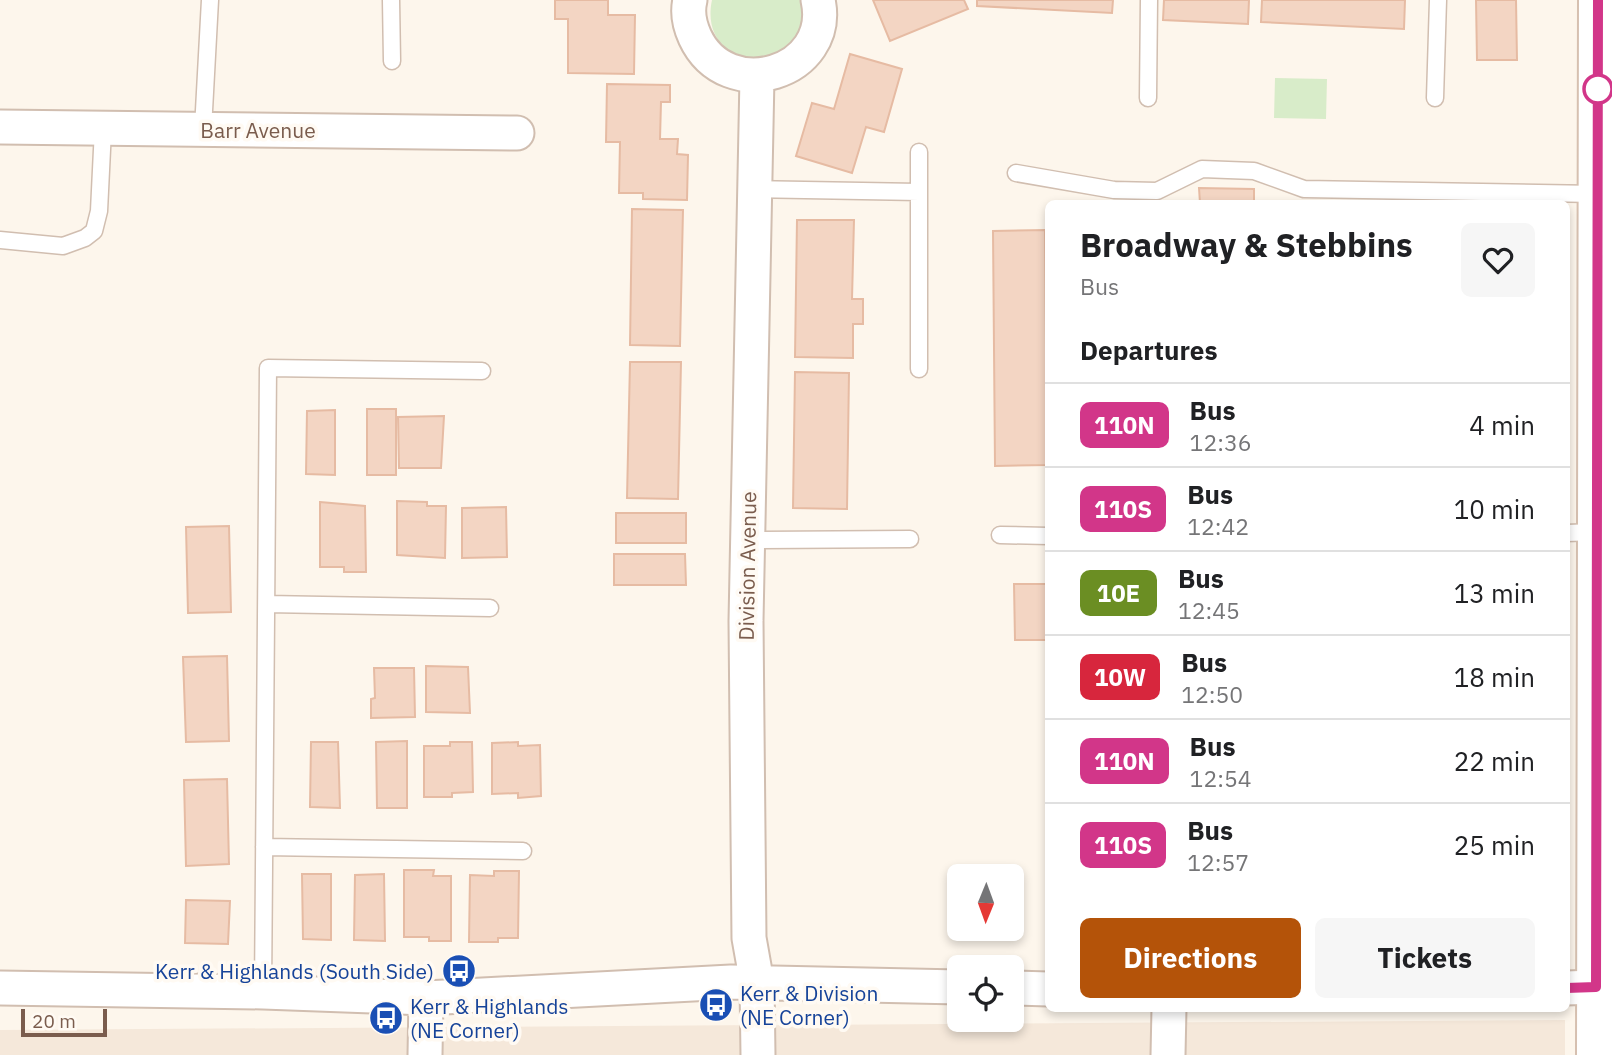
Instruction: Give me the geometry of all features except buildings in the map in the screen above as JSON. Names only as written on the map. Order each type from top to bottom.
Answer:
[{"type":"street","points":[[690,0],[691,28],[700,48],[715,64],[735,73],[757,76],[777,72],[795,62],[809,47],[818,29],[818,0]]},
{"type":"street","points":[[1597,1055],[1581,987],[1581,532],[1605,361],[1597,194],[1598,0]]},
{"type":"street","name":"Division Avenue","points":[[757,76],[746,621],[749,938],[757,983],[758,1055]]},
{"type":"street","name":"Barr Avenue","points":[[0,127],[517,133]]},
{"type":"street","points":[[0,989],[264,992],[426,998],[731,982],[947,987]]},
{"type":"street","points":[[1024,988],[1045,989]]},
{"type":"street","points":[[425,1055],[426,998]]},
{"type":"street","points":[[1168,1055],[1169,1012]]},
{"type":"lane","points":[[203,129],[210,0]]},
{"type":"lane","points":[[391,0],[392,61]]},
{"type":"lane","points":[[1148,99],[1149,0]]},
{"type":"lane","points":[[1435,98],[1438,0]]},
{"type":"lane","points":[[0,240],[63,246],[85,238],[93,231],[99,211],[103,129]]},
{"type":"lane","points":[[919,152],[919,369]]},
{"type":"lane","points":[[1016,173],[1114,197],[1157,191],[1202,169],[1254,171],[1304,189],[1597,194]]},
{"type":"lane","points":[[755,189],[919,192]]},
{"type":"lane","points":[[264,992],[268,368],[482,371]]},
{"type":"lane","points":[[1000,536],[1045,536]]},
{"type":"lane","points":[[748,540],[911,539]]},
{"type":"lane","points":[[267,604],[490,608]]},
{"type":"lane","points":[[264,847],[523,851]]},
{"type":"shaded area","points":[[1565,1020],[1565,1055],[0,1055],[0,1030],[947,1024],[947,1032],[1024,1032],[1024,1023]]},
{"type":"green space","points":[[712,0],[804,0],[802,26],[791,44],[774,55],[755,58],[736,54],[721,43],[712,25]]},
{"type":"green space","points":[[1275,78],[1327,79],[1326,119],[1274,118]]},
{"type":"bus line","name":"110N","points":[[1570,988],[1596,987],[1598,0]]},
{"type":"place","name":"Kerr & Highlands (South Side)","points":[[459,971]]},
{"type":"place","name":"Kerr & Division (NE Corner)","points":[[716,1005]]},
{"type":"place","name":"Kerr & Highlands (NE Corner)","points":[[386,1018]]}]
